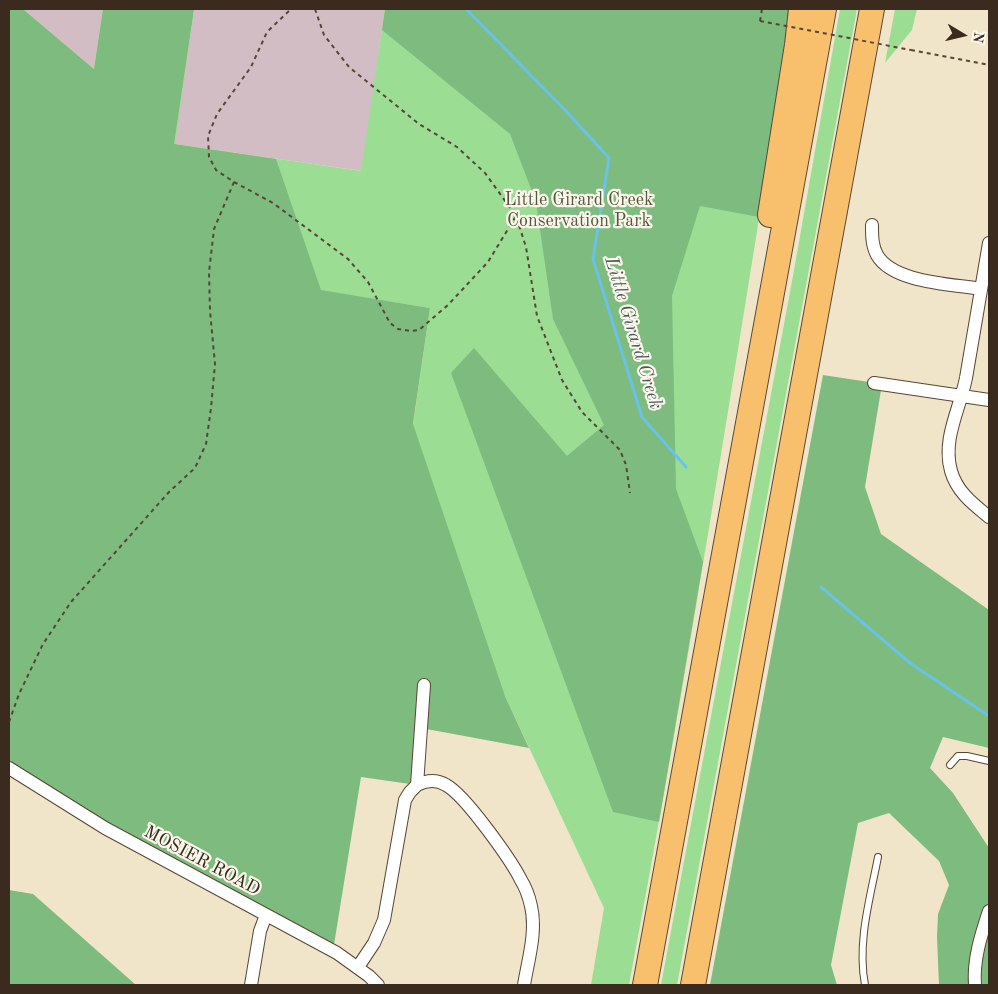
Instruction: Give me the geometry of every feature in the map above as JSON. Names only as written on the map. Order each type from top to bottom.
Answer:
[{"type":"highway","points":[[755,384],[751,333],[797,45],[801,9]]},
{"type":"highway","points":[[645,985],[824,9]]},
{"type":"highway","points":[[693,985],[872,9]]},
{"type":"highway","points":[[833,223],[855,166],[887,9]]},
{"type":"street","points":[[872,225],[873,242],[877,255],[902,275],[981,289]]},
{"type":"street","points":[[989,243],[965,381],[950,437],[948,457],[950,470],[962,493],[989,517]]},
{"type":"street","points":[[874,383],[989,400]]},
{"type":"street","points":[[417,785],[424,685]]},
{"type":"street","name":"MOSIER ROAD","points":[[9,768],[105,828],[337,953],[370,976],[378,985]]},
{"type":"street","points":[[358,967],[374,943],[384,920],[406,800],[410,792],[417,785],[432,780],[447,785],[454,790],[476,815],[522,881],[531,908],[533,923],[524,985]]},
{"type":"street","points":[[976,985],[975,965],[977,950],[989,911]]},
{"type":"street","points":[[251,985],[260,931],[266,915]]},
{"type":"lane","points":[[950,765],[958,756],[989,761]]},
{"type":"lane","points":[[865,985],[862,970],[863,936],[878,856]]},
{"type":"path","points":[[290,9],[267,32],[251,67],[217,114],[208,136],[209,157],[216,170],[273,203],[348,259],[368,282],[390,323],[398,329],[411,331],[419,330],[448,305],[488,262],[516,216]]},
{"type":"path","points":[[315,9],[324,35],[349,67],[419,124],[457,147],[485,173],[516,216],[526,247],[537,316],[562,380],[582,412],[620,450],[626,465],[630,494]]},
{"type":"path","points":[[762,9],[760,21],[989,65]]},
{"type":"path","points":[[9,722],[42,644],[71,602],[170,492],[195,468],[206,444],[212,408],[215,364],[209,272],[214,230],[234,182]]},
{"type":"shaded area","points":[[23,9],[103,9],[94,69]]},
{"type":"shaded area","points":[[194,9],[385,9],[362,171],[174,144]]},
{"type":"green space","points":[[9,9],[23,9],[94,69],[103,9],[194,9],[174,144],[276,159],[321,290],[430,308],[413,424],[505,696],[529,748],[421,728],[417,785],[361,777],[333,951],[9,768]]},
{"type":"green space","name":"Little Girard Creek Conservation Park","points":[[103,9],[194,9],[175,144],[361,171],[385,9],[784,64],[690,640],[629,985],[591,985],[604,908],[505,696],[377,674],[430,308],[67,250]]},
{"type":"green space","points":[[385,9],[792,9],[759,217],[700,206],[672,296],[676,489],[703,562],[659,822],[613,812],[451,373],[474,348],[567,456],[604,425],[553,319],[536,202],[510,134],[382,30]]},
{"type":"green space","points":[[840,9],[857,9],[677,985],[661,985],[793,276]]},
{"type":"green space","points":[[895,9],[917,9],[912,30],[885,63]]},
{"type":"green space","points":[[823,375],[882,384],[865,487],[881,534],[989,610],[989,748],[943,737],[930,768],[953,793],[989,848],[989,985],[939,985],[938,914],[949,885],[939,861],[889,813],[858,823],[831,965],[837,985],[710,985]]},
{"type":"green space","points":[[9,890],[33,894],[136,985],[9,985]]},
{"type":"waterway","name":"Little Girard Creek","points":[[466,9],[609,158],[593,259],[642,417],[686,467]]},
{"type":"waterway","name":"Little Girard Creek","points":[[821,587],[910,663],[989,716]]}]
